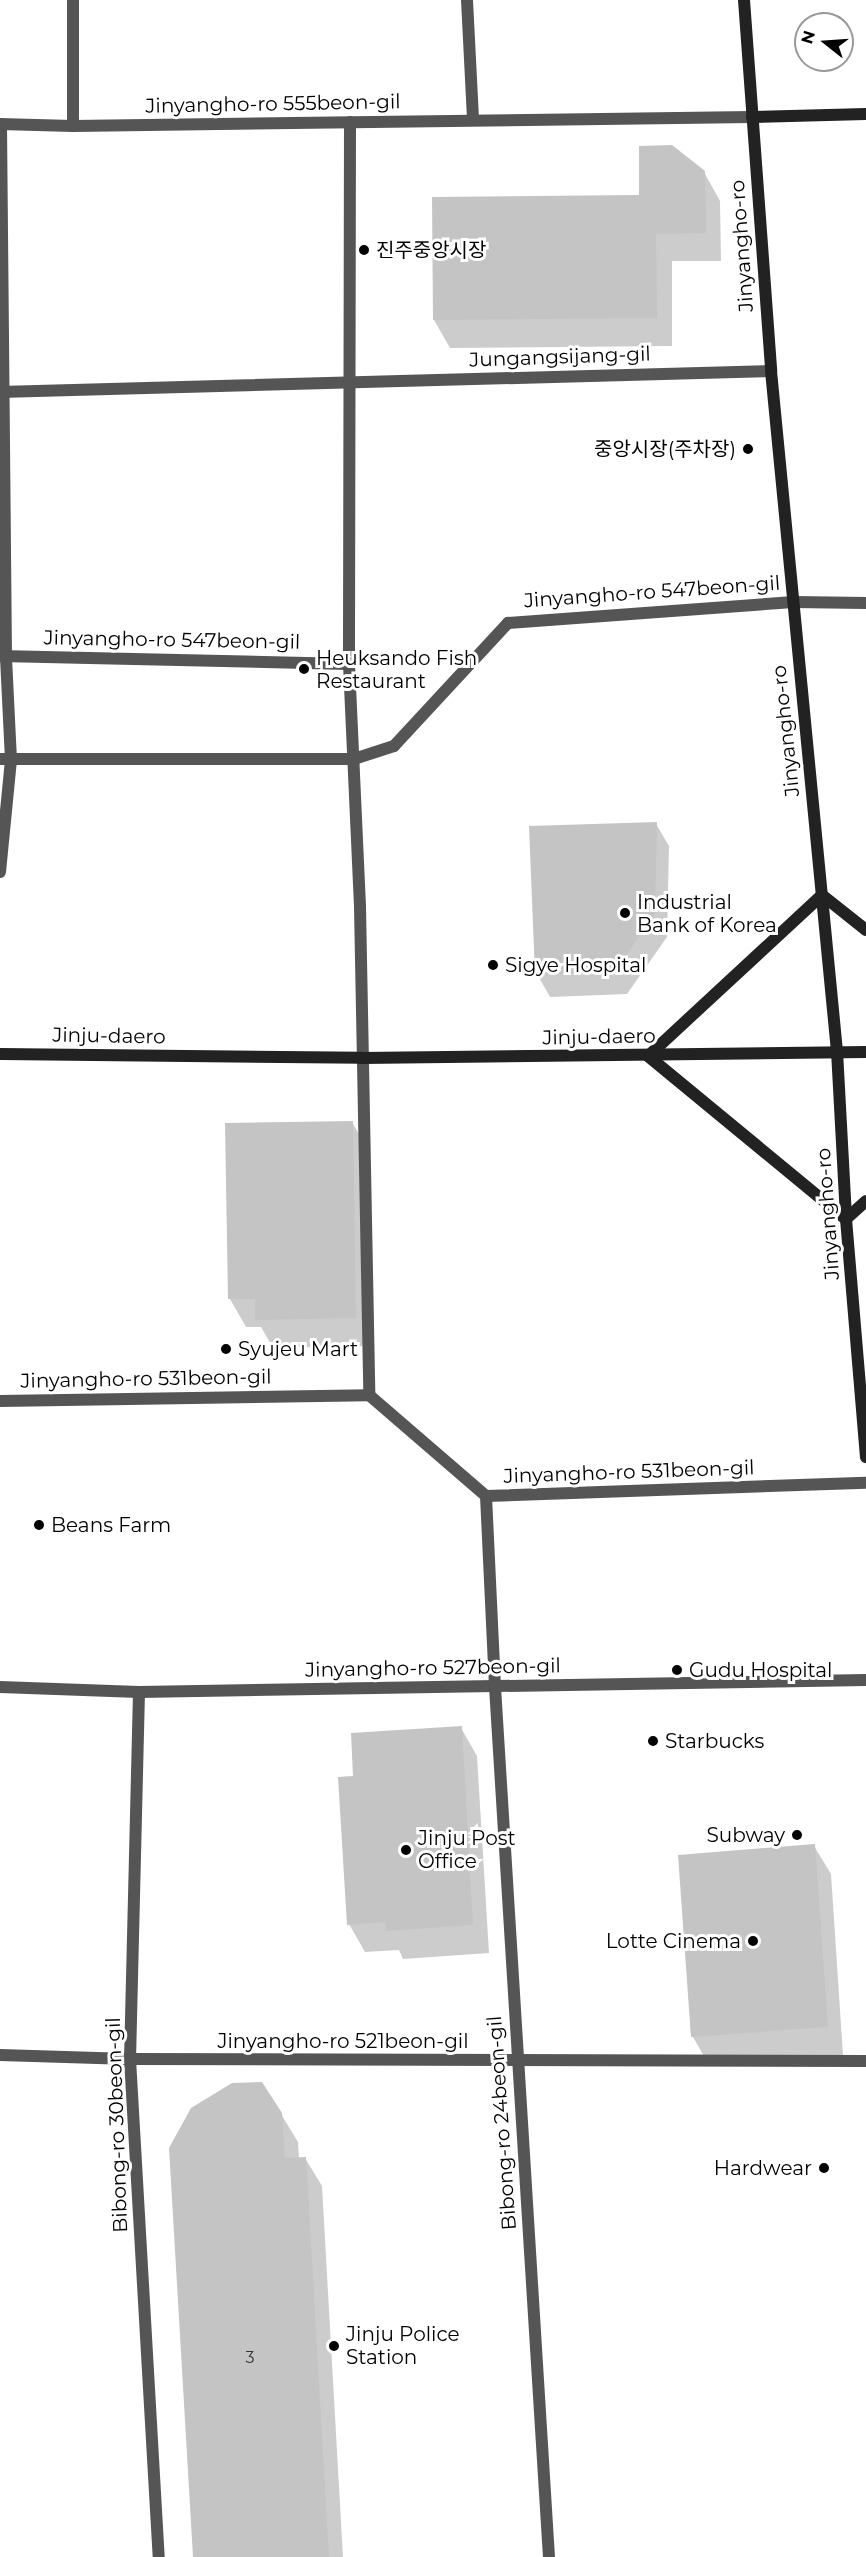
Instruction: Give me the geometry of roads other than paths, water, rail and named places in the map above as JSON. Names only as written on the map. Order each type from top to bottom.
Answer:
[{"type":"street","points":[[73,0],[74,126]]},
{"type":"street","points":[[467,0],[473,120]]},
{"type":"street","name":"Jinyangho-ro","points":[[744,0],[771,370],[837,1051],[846,1219],[866,1458]]},
{"type":"street","points":[[752,117],[866,114]]},
{"type":"street","name":"Jinyangho-ro 555beon-gil","points":[[0,124],[74,126],[752,117]]},
{"type":"street","points":[[350,122],[349,664],[360,907],[369,1395]]},
{"type":"street","points":[[0,124],[3,656],[6,760],[0,872]]},
{"type":"street","name":"Jungangsijang-gil","points":[[1,392],[771,370]]},
{"type":"street","name":"Jinyangho-ro 547beon-gil","points":[[6,760],[354,759],[393,746],[508,622],[793,602],[866,603]]},
{"type":"street","name":"Jinyangho-ro 547beon-gil","points":[[3,656],[349,664]]},
{"type":"street","points":[[866,930],[822,895],[648,1056],[846,1219],[866,1201]]},
{"type":"street","name":"Jinju-daero","points":[[0,1054],[362,1058],[866,1052]]},
{"type":"street","name":"Jinyangho-ro 531beon-gil","points":[[0,1401],[369,1395],[486,1496],[866,1483]]},
{"type":"street","name":"Bibong-ro 24beon-gil","points":[[486,1496],[495,1687],[549,2557]]},
{"type":"street","name":"Jinyangho-ro 527beon-gil","points":[[0,1687],[139,1692],[866,1680]]},
{"type":"street","name":"Bibong-ro 30beon-gil","points":[[139,1692],[130,2059],[159,2557]]},
{"type":"street","name":"Jinyangho-ro 521beon-gil","points":[[0,2055],[130,2059],[866,2061]]},
{"type":"place","name":"진주중앙시장","points":[[364,250]]},
{"type":"place","name":"중앙시장(주차장)","points":[[748,449]]},
{"type":"place","name":"Heuksando Fish Restaurant","points":[[304,669]]},
{"type":"place","name":"Industrial Bank of Korea","points":[[625,913]]},
{"type":"place","name":"Sigye Hospital","points":[[493,965]]},
{"type":"place","name":"Syujeu Mart","points":[[226,1349]]},
{"type":"place","name":"Beans Farm","points":[[39,1525]]},
{"type":"place","name":"Gudu Hospital","points":[[677,1670]]},
{"type":"place","name":"Starbucks","points":[[653,1741]]},
{"type":"place","name":"Subway","points":[[797,1835]]},
{"type":"place","name":"Jinju Post Office","points":[[406,1850]]},
{"type":"place","name":"Lotte Cinema","points":[[753,1941]]},
{"type":"place","name":"Hardwear","points":[[824,2168]]},
{"type":"place","name":"Jinju Police Station","points":[[334,2346]]}]
